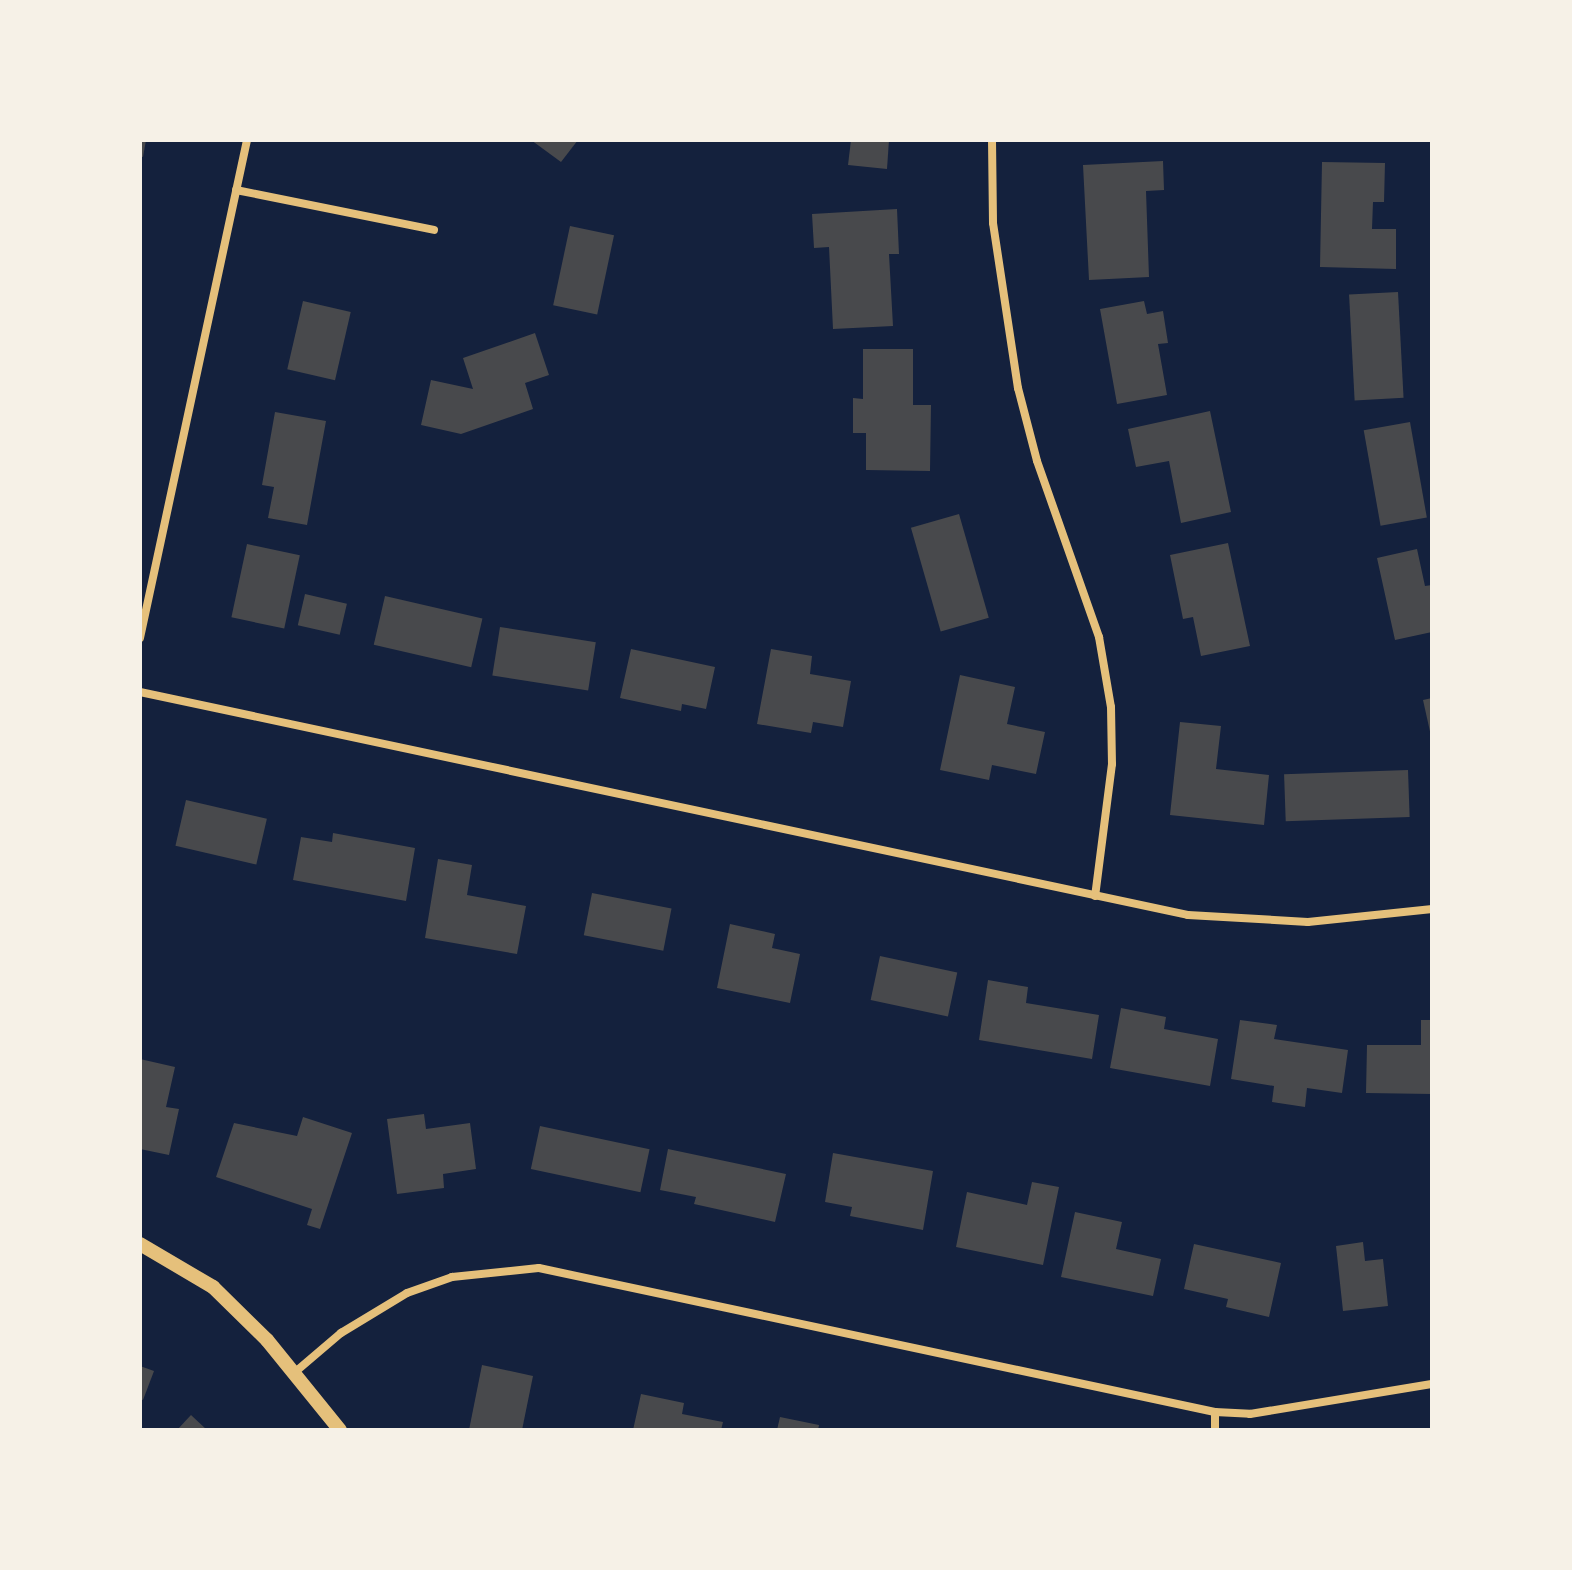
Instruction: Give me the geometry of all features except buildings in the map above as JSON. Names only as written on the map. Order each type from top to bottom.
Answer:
[{"type":"street","points":[[140,638],[247,140]]},
{"type":"street","points":[[992,140],[993,223],[1018,388],[1037,461],[1099,637],[1111,707],[1112,764],[1095,896]]},
{"type":"street","points":[[236,190],[434,230]]},
{"type":"street","points":[[140,692],[1095,896],[1237,920],[1308,922],[1432,909]]},
{"type":"street","points":[[140,1244],[213,1287],[294,1373],[340,1430]]},
{"type":"street","points":[[294,1373],[341,1333],[407,1293],[452,1277],[539,1268],[1215,1412],[1250,1414],[1432,1384]]},
{"type":"street","points":[[1215,1412],[1215,1430]]}]
